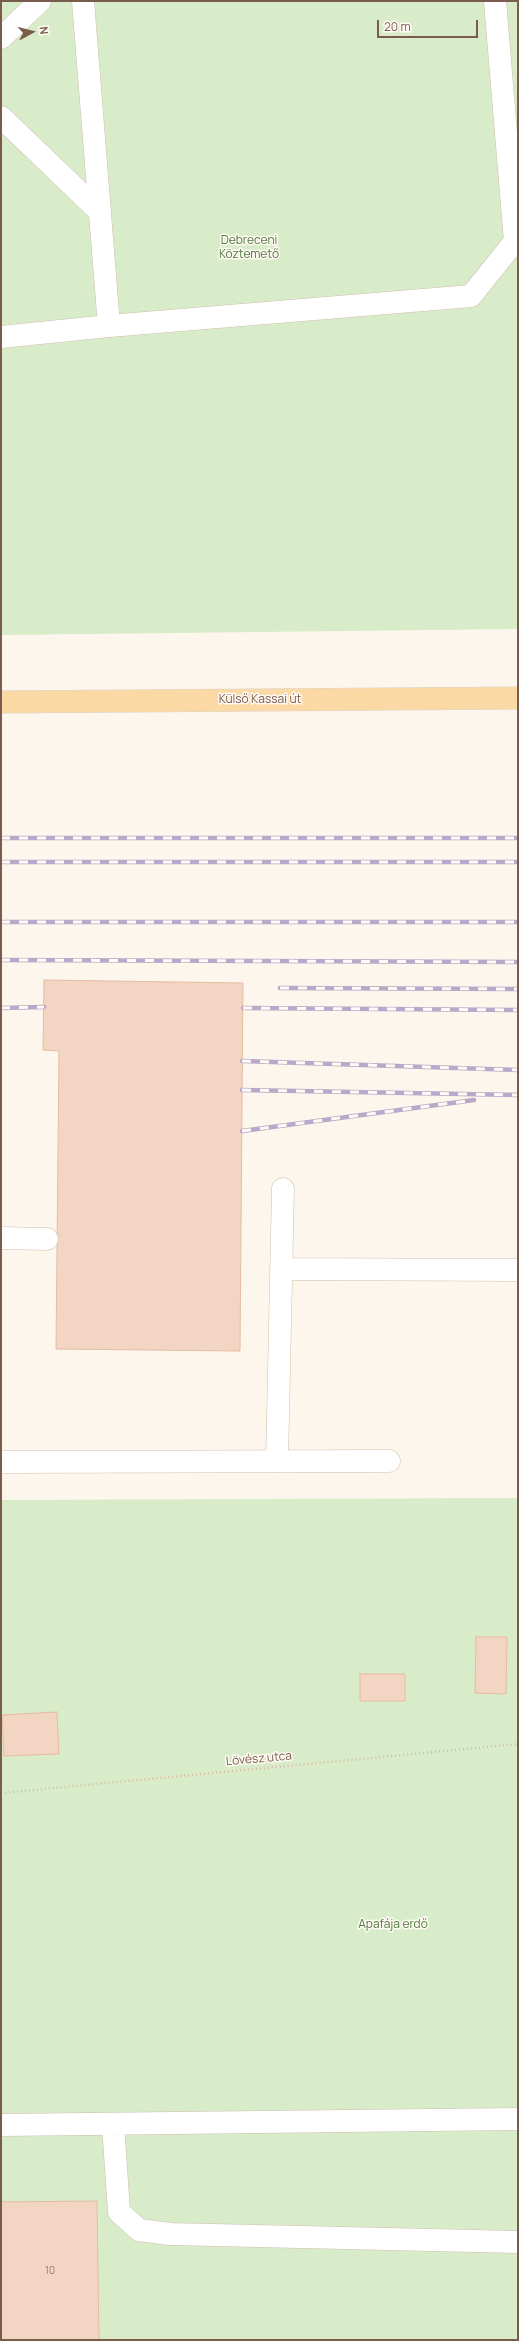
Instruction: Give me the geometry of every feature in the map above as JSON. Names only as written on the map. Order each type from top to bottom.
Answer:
[{"type":"main road","name":"Külső Kassai út","points":[[1,702],[518,698]]},
{"type":"lane","points":[[1,38],[40,1]]},
{"type":"lane","points":[[83,1],[109,326]]},
{"type":"lane","points":[[1,337],[109,326],[471,296],[515,241],[495,1]]},
{"type":"lane","points":[[1,117],[100,212]]},
{"type":"lane","points":[[277,1461],[283,1189]]},
{"type":"lane","points":[[1,1238],[47,1239]]},
{"type":"lane","points":[[281,1269],[518,1270]]},
{"type":"lane","points":[[1,1462],[388,1461]]},
{"type":"lane","points":[[1,2125],[518,2119]]},
{"type":"lane","points":[[112,2124],[119,2212],[139,2230],[170,2234],[518,2242]]},
{"type":"path","name":"Lövész utca","points":[[1,1793],[518,1744]]},
{"type":"green space","name":"Debreceni Köztemető","points":[[1,1],[518,1],[518,629],[1,635]]},
{"type":"green space","name":"Apafája erdő","points":[[518,1498],[518,2340],[1,2340],[1,1500]]},
{"type":"building","points":[[44,980],[243,983],[240,1351],[56,1349],[59,1051],[43,1050]]},
{"type":"building","points":[[476,1637],[507,1637],[506,1694],[475,1693]]},
{"type":"building","points":[[360,1674],[405,1674],[405,1701],[360,1701]]},
{"type":"building","points":[[57,1712],[59,1754],[4,1756],[2,1715]]},
{"type":"building","points":[[97,2201],[99,2340],[1,2340],[1,2202]]},
{"type":"railway","points":[[1,838],[518,838]]},
{"type":"railway","points":[[1,862],[518,862]]},
{"type":"railway","points":[[1,922],[518,922]]},
{"type":"railway","points":[[1,960],[518,962]]},
{"type":"railway","points":[[280,988],[518,989]]},
{"type":"railway","points":[[1,1008],[44,1007]]},
{"type":"railway","points":[[243,1008],[518,1010]]},
{"type":"railway","points":[[242,1061],[518,1070]]},
{"type":"railway","points":[[242,1090],[518,1095]]},
{"type":"railway","points":[[242,1131],[474,1100]]}]
